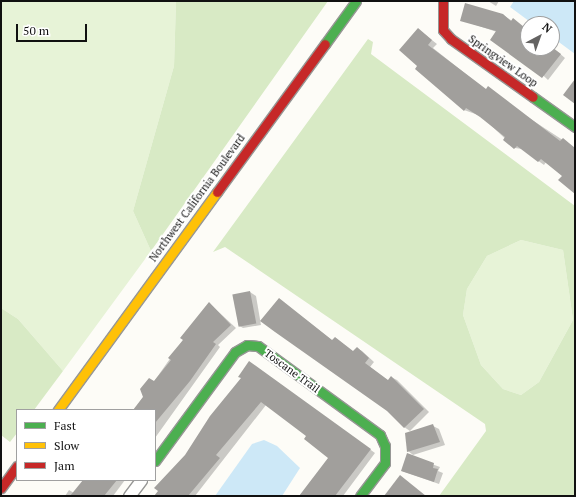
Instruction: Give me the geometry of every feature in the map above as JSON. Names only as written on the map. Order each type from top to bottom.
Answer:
[{"type":"street","name":"Northwest California Boulevard","points":[[59,409],[356,1]]},
{"type":"street","name":"Springview Loop","points":[[443,1],[443,30],[451,40],[575,127]]},
{"type":"street","name":"Toscane Trail","points":[[156,460],[235,352],[247,344],[258,346],[380,435],[385,446],[385,463],[360,496]]},
{"type":"street","points":[[1,488],[16,467]]},
{"type":"street","points":[[129,496],[140,481]]},
{"type":"green space","points":[[1,1],[176,1],[174,66],[133,211],[151,251],[63,371],[18,319],[1,308]]},
{"type":"green space","points":[[176,1],[328,1],[151,251],[133,211],[174,66]]},
{"type":"green space","points":[[368,39],[373,42],[371,54],[575,206],[575,496],[439,496],[486,431],[485,424],[225,247],[213,252]],"holes":[[[521,240],[563,250],[573,320],[539,382],[521,395],[503,389],[481,365],[463,315],[467,289],[487,256]]]},
{"type":"green space","points":[[521,240],[563,250],[573,320],[539,382],[521,395],[503,389],[481,365],[463,315],[467,289],[487,256]]},
{"type":"green space","points":[[1,308],[18,319],[63,371],[35,409],[16,409],[16,434],[10,442],[1,435]]},
{"type":"water","points":[[514,1],[575,1],[575,54],[560,43],[560,16],[522,16],[510,7]]},
{"type":"water","points":[[264,440],[277,446],[300,468],[282,496],[215,496],[252,444]]},
{"type":"building","points":[[465,3],[503,14],[511,21],[513,18],[520,24],[520,56],[559,56],[542,78],[490,40],[496,31],[460,21]]},
{"type":"building","points":[[418,28],[432,40],[428,45],[486,89],[488,86],[560,141],[563,138],[575,148],[575,194],[558,180],[562,176],[541,159],[538,162],[517,146],[514,149],[503,140],[505,137],[466,108],[464,111],[415,69],[417,66],[399,50]]},
{"type":"building","points":[[575,79],[575,104],[563,95]]},
{"type":"building","points":[[250,291],[256,323],[239,327],[232,294]]},
{"type":"building","points":[[279,298],[332,340],[335,337],[353,351],[357,347],[369,358],[365,363],[388,380],[391,376],[424,409],[404,428],[387,411],[260,321]]},
{"type":"building","points":[[209,302],[231,325],[213,342],[216,344],[190,381],[156,422],[156,409],[134,409],[143,397],[140,389],[149,378],[154,381],[171,360],[168,358],[183,340],[180,338]]},
{"type":"building","points":[[249,361],[371,449],[335,496],[299,496],[328,458],[304,439],[306,436],[261,402],[216,455],[220,458],[188,496],[154,496],[158,491],[154,488],[185,455],[210,416],[241,378],[238,377]]},
{"type":"building","points":[[433,424],[440,442],[407,452],[405,433]]},
{"type":"building","points":[[407,453],[434,463],[433,468],[438,469],[434,482],[401,471]]},
{"type":"building","points":[[400,475],[426,496],[384,496]]},
{"type":"building","points":[[82,481],[116,481],[104,496],[70,496]]},
{"type":"traffic: fast","points":[[325,44],[356,1]]},
{"type":"traffic: fast","points":[[533,97],[575,127]]},
{"type":"traffic: fast","points":[[156,460],[235,352],[247,345],[258,346],[380,435],[385,446],[385,463],[360,496]]},
{"type":"traffic: slow","points":[[59,409],[217,192]]},
{"type":"traffic: jam","points":[[443,1],[443,30],[451,39],[533,97]]},
{"type":"traffic: jam","points":[[217,192],[325,44]]},
{"type":"traffic: jam","points":[[1,488],[16,467]]}]
